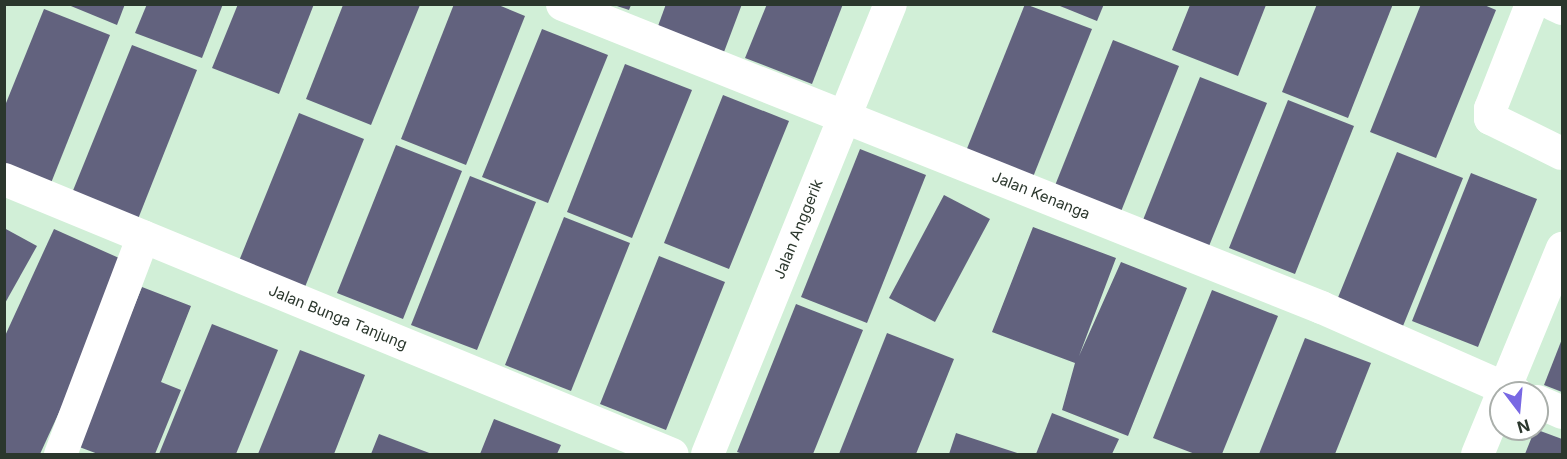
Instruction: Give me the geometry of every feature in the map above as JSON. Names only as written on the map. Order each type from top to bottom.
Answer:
[{"type":"street","name":"Jalan Kenanga","points":[[562,4],[1321,307],[1489,381]]},
{"type":"street","name":"Jalan Anggerik","points":[[707,454],[890,4]]},
{"type":"street","points":[[1531,4],[1490,108],[1490,118],[1561,153]]},
{"type":"street","points":[[1553,4],[1563,8]]},
{"type":"street","name":"Jalan Bunga Tanjung","points":[[4,179],[672,454]]},
{"type":"street","points":[[60,454],[143,236]]},
{"type":"street","points":[[1512,381],[1563,248]]},
{"type":"street","points":[[1549,406],[1563,412]]},
{"type":"street","points":[[1477,454],[1489,430]]},
{"type":"building","points":[[66,4],[125,4],[117,25]]},
{"type":"building","points":[[147,4],[223,4],[202,58],[135,33]]},
{"type":"building","points":[[238,4],[314,4],[279,94],[212,68]]},
{"type":"building","points":[[454,4],[496,4],[525,16],[466,165],[401,139]]},
{"type":"building","points":[[666,4],[742,4],[724,52],[658,26]]},
{"type":"building","points":[[767,4],[843,4],[812,84],[745,58]]},
{"type":"building","points":[[1025,4],[1092,29],[1033,177],[966,151]]},
{"type":"building","points":[[1055,4],[1104,4],[1097,21]]},
{"type":"building","points":[[1317,4],[1393,4],[1348,118],[1282,92]]},
{"type":"building","points":[[1421,4],[1482,4],[1496,10],[1436,158],[1370,132]]},
{"type":"building","points":[[343,5],[420,5],[371,125],[306,99]]},
{"type":"building","points":[[614,5],[631,5],[629,10]]},
{"type":"building","points":[[1190,5],[1266,5],[1238,76],[1172,50]]},
{"type":"building","points":[[44,9],[110,35],[51,183],[4,165],[4,108]]},
{"type":"building","points":[[542,29],[608,55],[548,203],[482,177]]},
{"type":"building","points":[[1113,40],[1179,66],[1120,214],[1054,188]]},
{"type":"building","points":[[132,45],[197,70],[138,219],[72,193]]},
{"type":"building","points":[[625,64],[692,90],[632,238],[567,212]]},
{"type":"building","points":[[1200,77],[1267,103],[1207,251],[1141,225]]},
{"type":"building","points":[[723,95],[789,121],[729,269],[664,243]]},
{"type":"building","points":[[1288,100],[1354,126],[1295,274],[1229,248]]},
{"type":"building","points":[[299,113],[364,139],[305,287],[239,261]]},
{"type":"building","points":[[396,145],[462,171],[403,319],[337,293]]},
{"type":"building","points":[[860,149],[926,175],[867,323],[801,297]]},
{"type":"building","points":[[1397,152],[1463,178],[1403,326],[1337,300]]},
{"type":"building","points":[[1471,173],[1537,199],[1478,347],[1412,321]]},
{"type":"building","points":[[470,176],[536,202],[477,350],[411,325]]},
{"type":"building","points":[[944,195],[990,219],[935,322],[889,298]]},
{"type":"building","points":[[564,217],[630,243],[571,391],[505,365]]},
{"type":"building","points":[[1033,227],[1116,258],[1079,356],[1121,262],[1187,288],[1128,436],[1062,410],[1075,363],[992,332]]},
{"type":"building","points":[[4,228],[37,246],[4,305]]},
{"type":"building","points":[[54,229],[128,262],[40,454],[4,454],[4,338]]},
{"type":"building","points":[[659,256],[725,282],[666,430],[600,404]]},
{"type":"building","points":[[142,287],[191,306],[161,382],[181,390],[155,454],[98,454],[66,442],[110,365]]},
{"type":"building","points":[[1212,290],[1278,316],[1222,454],[1195,454],[1153,438]]},
{"type":"building","points":[[796,304],[863,330],[813,454],[743,454],[737,452]]},
{"type":"building","points":[[212,324],[278,350],[236,454],[159,454]]},
{"type":"building","points":[[887,333],[954,359],[916,454],[839,454]]},
{"type":"building","points":[[1305,338],[1371,363],[1335,454],[1259,454]]},
{"type":"building","points":[[1562,339],[1562,392],[1549,387],[1549,381],[1546,381]]},
{"type":"building","points":[[300,350],[365,375],[334,454],[258,454]]},
{"type":"building","points":[[1052,413],[1119,439],[1112,454],[1036,454]]},
{"type":"building","points":[[494,419],[561,445],[557,454],[480,454]]},
{"type":"building","points":[[956,433],[1020,454],[949,454]]},
{"type":"building","points":[[379,434],[432,454],[371,454]]},
{"type":"building","points":[[1549,434],[1562,439],[1562,454],[1525,454],[1530,441],[1549,441]]}]
